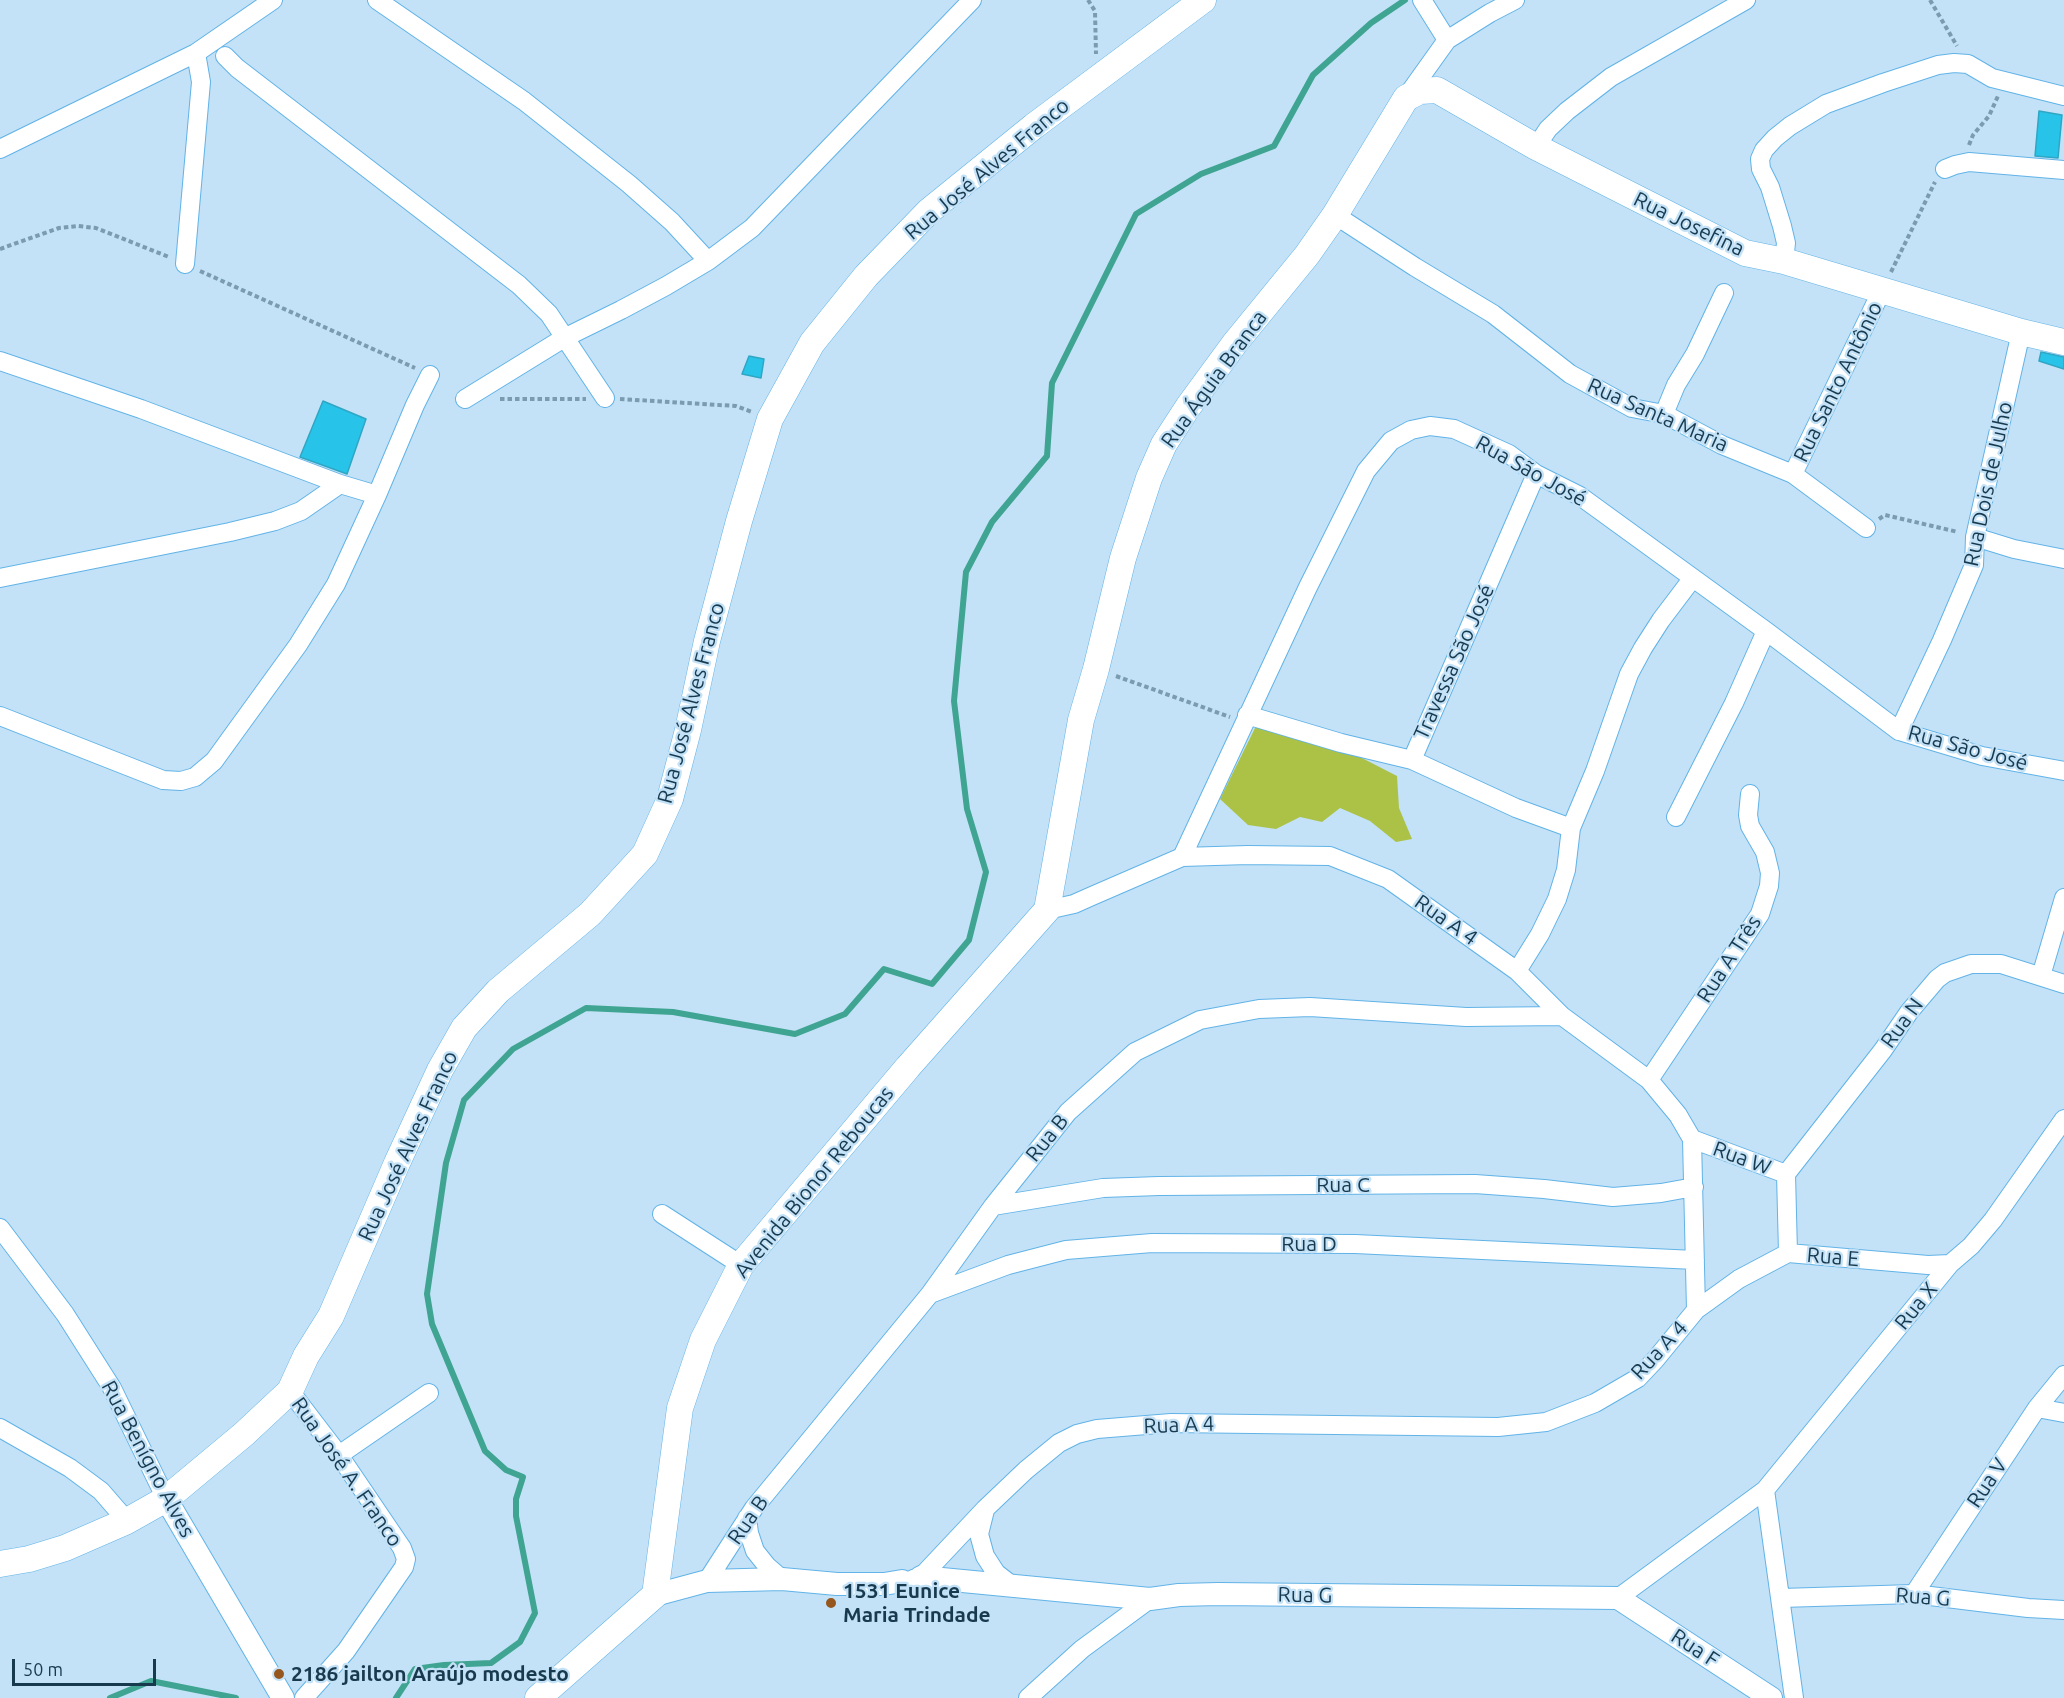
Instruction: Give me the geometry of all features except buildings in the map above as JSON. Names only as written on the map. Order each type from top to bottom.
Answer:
[{"type":"main road","name":"Rua José Alves Franco","points":[[0,1564],[29,1559],[65,1548],[127,1521],[166,1499],[244,1434],[290,1391],[306,1356],[331,1316],[435,1080],[464,1028],[498,991],[590,915],[645,854],[669,800],[688,730],[707,641],[739,521],[770,419],[812,343],[866,276],[929,211],[1034,126],[1203,0]]},
{"type":"main road","name":"Rua Josefina","points":[[1406,98],[1420,91],[1437,90],[1536,147],[1745,253],[1784,261],[2021,332],[2064,342]]},
{"type":"main road","name":"Rua Águia Branca","points":[[1047,910],[1081,720],[1123,558],[1149,478],[1164,444],[1235,343],[1307,255],[1335,215],[1406,98]]},
{"type":"main road","name":"Avenida Bionor Reboucas","points":[[655,1595],[680,1408],[703,1340],[741,1265],[908,1067],[1047,910]]},
{"type":"main road","points":[[538,1698],[655,1595]]},
{"type":"street","points":[[0,149],[195,53],[273,0]]},
{"type":"street","points":[[377,0],[524,100],[629,184],[672,222],[708,261]]},
{"type":"street","points":[[465,399],[564,338],[621,310],[708,261],[752,228],[972,0]]},
{"type":"street","points":[[1422,0],[1447,40]]},
{"type":"street","name":"Rua Águia Branca","points":[[1406,98],[1447,40],[1515,0]]},
{"type":"street","points":[[1536,147],[1548,129],[1602,84],[1746,0]]},
{"type":"street","points":[[185,264],[201,82],[195,53]]},
{"type":"street","points":[[225,56],[237,68],[519,285],[549,314],[605,398]]},
{"type":"street","points":[[1784,261],[1786,243],[1770,187],[1761,169],[1760,159],[1769,144],[1790,126],[1826,104],[1938,65],[1954,63],[1968,64],[1992,78],[2064,96]]},
{"type":"street","points":[[1945,169],[1969,162],[2064,170]]},
{"type":"street","name":"Rua Santa Maria","points":[[1335,215],[1493,314],[1570,374],[1632,408],[1664,414],[1722,445],[1793,474],[1866,528]]},
{"type":"street","name":"Rua Santo Antônio","points":[[1793,474],[1882,290]]},
{"type":"street","points":[[1664,414],[1676,385],[1695,354],[1724,293]]},
{"type":"street","name":"Rua Dois de Julho","points":[[1899,731],[1974,565],[1967,535],[2021,332]]},
{"type":"street","points":[[0,361],[141,410],[340,484],[377,495]]},
{"type":"street","points":[[0,716],[163,780],[180,781],[195,777],[214,761],[298,645],[336,584],[430,375]]},
{"type":"street","name":"Rua São José","points":[[1182,857],[1245,719],[1366,471],[1391,441],[1411,430],[1430,426],[1454,429],[1509,454],[1536,474],[1580,496],[1899,731],[1982,756],[2063,767]]},
{"type":"street","name":"Travessa São José","points":[[1245,719],[1412,760],[1536,474]]},
{"type":"street","points":[[0,578],[275,521],[301,511],[340,484]]},
{"type":"street","points":[[1967,535],[2014,549],[2064,559]]},
{"type":"street","points":[[1517,971],[1540,934],[1557,899],[1566,870],[1571,828],[1595,771],[1629,674],[1642,648],[1692,579]]},
{"type":"street","points":[[1676,817],[1734,703],[1766,631]]},
{"type":"street","points":[[1412,760],[1516,808],[1571,828]]},
{"type":"street","name":"Rua A Três","points":[[1649,1080],[1760,914],[1769,886],[1770,873],[1765,852],[1750,826],[1748,816],[1750,794]]},
{"type":"street","name":"Rua A 4","points":[[912,1579],[1026,1470],[1059,1443],[1077,1434],[1097,1429],[1171,1423],[1498,1427],[1546,1422],[1595,1402],[1638,1378],[1696,1310],[1692,1139],[1678,1115],[1649,1080],[1562,1016],[1517,971],[1388,879],[1330,856],[1182,857]]},
{"type":"street","points":[[1047,910],[1092,896],[1182,857]]},
{"type":"street","points":[[2041,976],[2064,898]]},
{"type":"street","name":"Rua N","points":[[1786,1174],[1883,1050],[1909,1012],[1937,979],[1971,964],[2001,964],[2064,984]]},
{"type":"street","name":"Rua B","points":[[707,1581],[747,1518],[930,1294],[993,1206],[1068,1112],[1135,1052],[1200,1020],[1259,1010],[1310,1008],[1466,1017],[1562,1016]]},
{"type":"street","name":"Rua X","points":[[1618,1598],[1765,1490],[1950,1264],[1971,1246],[1993,1220],[2064,1119]]},
{"type":"street","name":"Rua W","points":[[1692,1139],[1786,1174],[1788,1253]]},
{"type":"street","name":"Rua C","points":[[993,1206],[1103,1188],[1159,1186],[1475,1184],[1613,1197],[1661,1193],[1694,1187]]},
{"type":"street","points":[[662,1214],[741,1265]]},
{"type":"street","name":"Rua Benígno Alves","points":[[0,1228],[65,1314],[112,1388],[166,1499],[283,1698]]},
{"type":"street","name":"Rua D","points":[[930,1294],[1008,1266],[1066,1250],[1152,1243],[1355,1244],[1695,1260]]},
{"type":"street","name":"Rua E","points":[[1696,1310],[1739,1279],[1788,1253],[1928,1265],[1950,1264]]},
{"type":"street","name":"Rua V","points":[[1914,1594],[2037,1408],[2064,1375]]},
{"type":"street","name":"Rua José A. Franco","points":[[290,1391],[339,1455],[402,1548],[406,1559],[404,1567],[346,1651],[304,1698]]},
{"type":"street","points":[[339,1455],[429,1393]]},
{"type":"street","points":[[2037,1408],[2064,1413]]},
{"type":"street","points":[[0,1428],[70,1468],[101,1491],[127,1521]]},
{"type":"street","points":[[1765,1490],[1794,1698]]},
{"type":"street","points":[[985,1509],[979,1534],[985,1556],[996,1573],[1014,1587]]},
{"type":"street","points":[[747,1518],[749,1533],[756,1551],[767,1566],[782,1579]]},
{"type":"street","points":[[655,1595],[707,1581],[782,1579],[837,1584],[884,1584],[912,1579],[1150,1599]]},
{"type":"street","name":"Rua G","points":[[1028,1698],[1082,1649],[1150,1599],[1179,1595],[1218,1594],[1618,1598]]},
{"type":"street","name":"Rua G","points":[[1781,1598],[1914,1594],[2028,1608],[2064,1610]]},
{"type":"street","name":"Rua F","points":[[1618,1598],[1771,1698]]},
{"type":"path","points":[[1088,0],[1095,11],[1096,55],[1109,70]]},
{"type":"path","points":[[1930,0],[1968,64]]},
{"type":"path","points":[[1969,162],[1967,150],[1973,135],[1989,116],[1998,97],[1992,78]]},
{"type":"path","points":[[1882,290],[1937,179],[1945,169]]},
{"type":"path","points":[[0,249],[59,228],[78,226],[96,228],[185,264],[430,375]]},
{"type":"path","points":[[465,399],[605,398],[736,406],[770,419]]},
{"type":"path","points":[[1866,528],[1885,515],[1967,535]]},
{"type":"path","points":[[1096,669],[1245,719]]},
{"type":"green space","points":[[1256,726],[1358,756],[1397,776],[1399,808],[1412,839],[1396,842],[1370,821],[1340,808],[1322,822],[1300,817],[1276,829],[1248,825],[1220,799]]},
{"type":"waterway","points":[[396,1698],[415,1669],[491,1663],[520,1642],[535,1613],[516,1516],[516,1499],[523,1477],[506,1470],[485,1451],[432,1324],[427,1294],[446,1163],[464,1100],[513,1049],[586,1008],[673,1012],[795,1034],[845,1014],[884,969],[932,984],[969,940],[986,872],[967,809],[954,701],[966,572],[992,522],[1047,456],[1052,383],[1136,214],[1201,174],[1274,146],[1313,75],[1371,23],[1405,0]]},
{"type":"waterway","points":[[110,1698],[151,1681],[236,1698]]},
{"type":"place","name":"1531 Eunice Maria Trindade","points":[[831,1603]]},
{"type":"place","name":"2186 jailton Araújo modesto","points":[[279,1674]]}]
